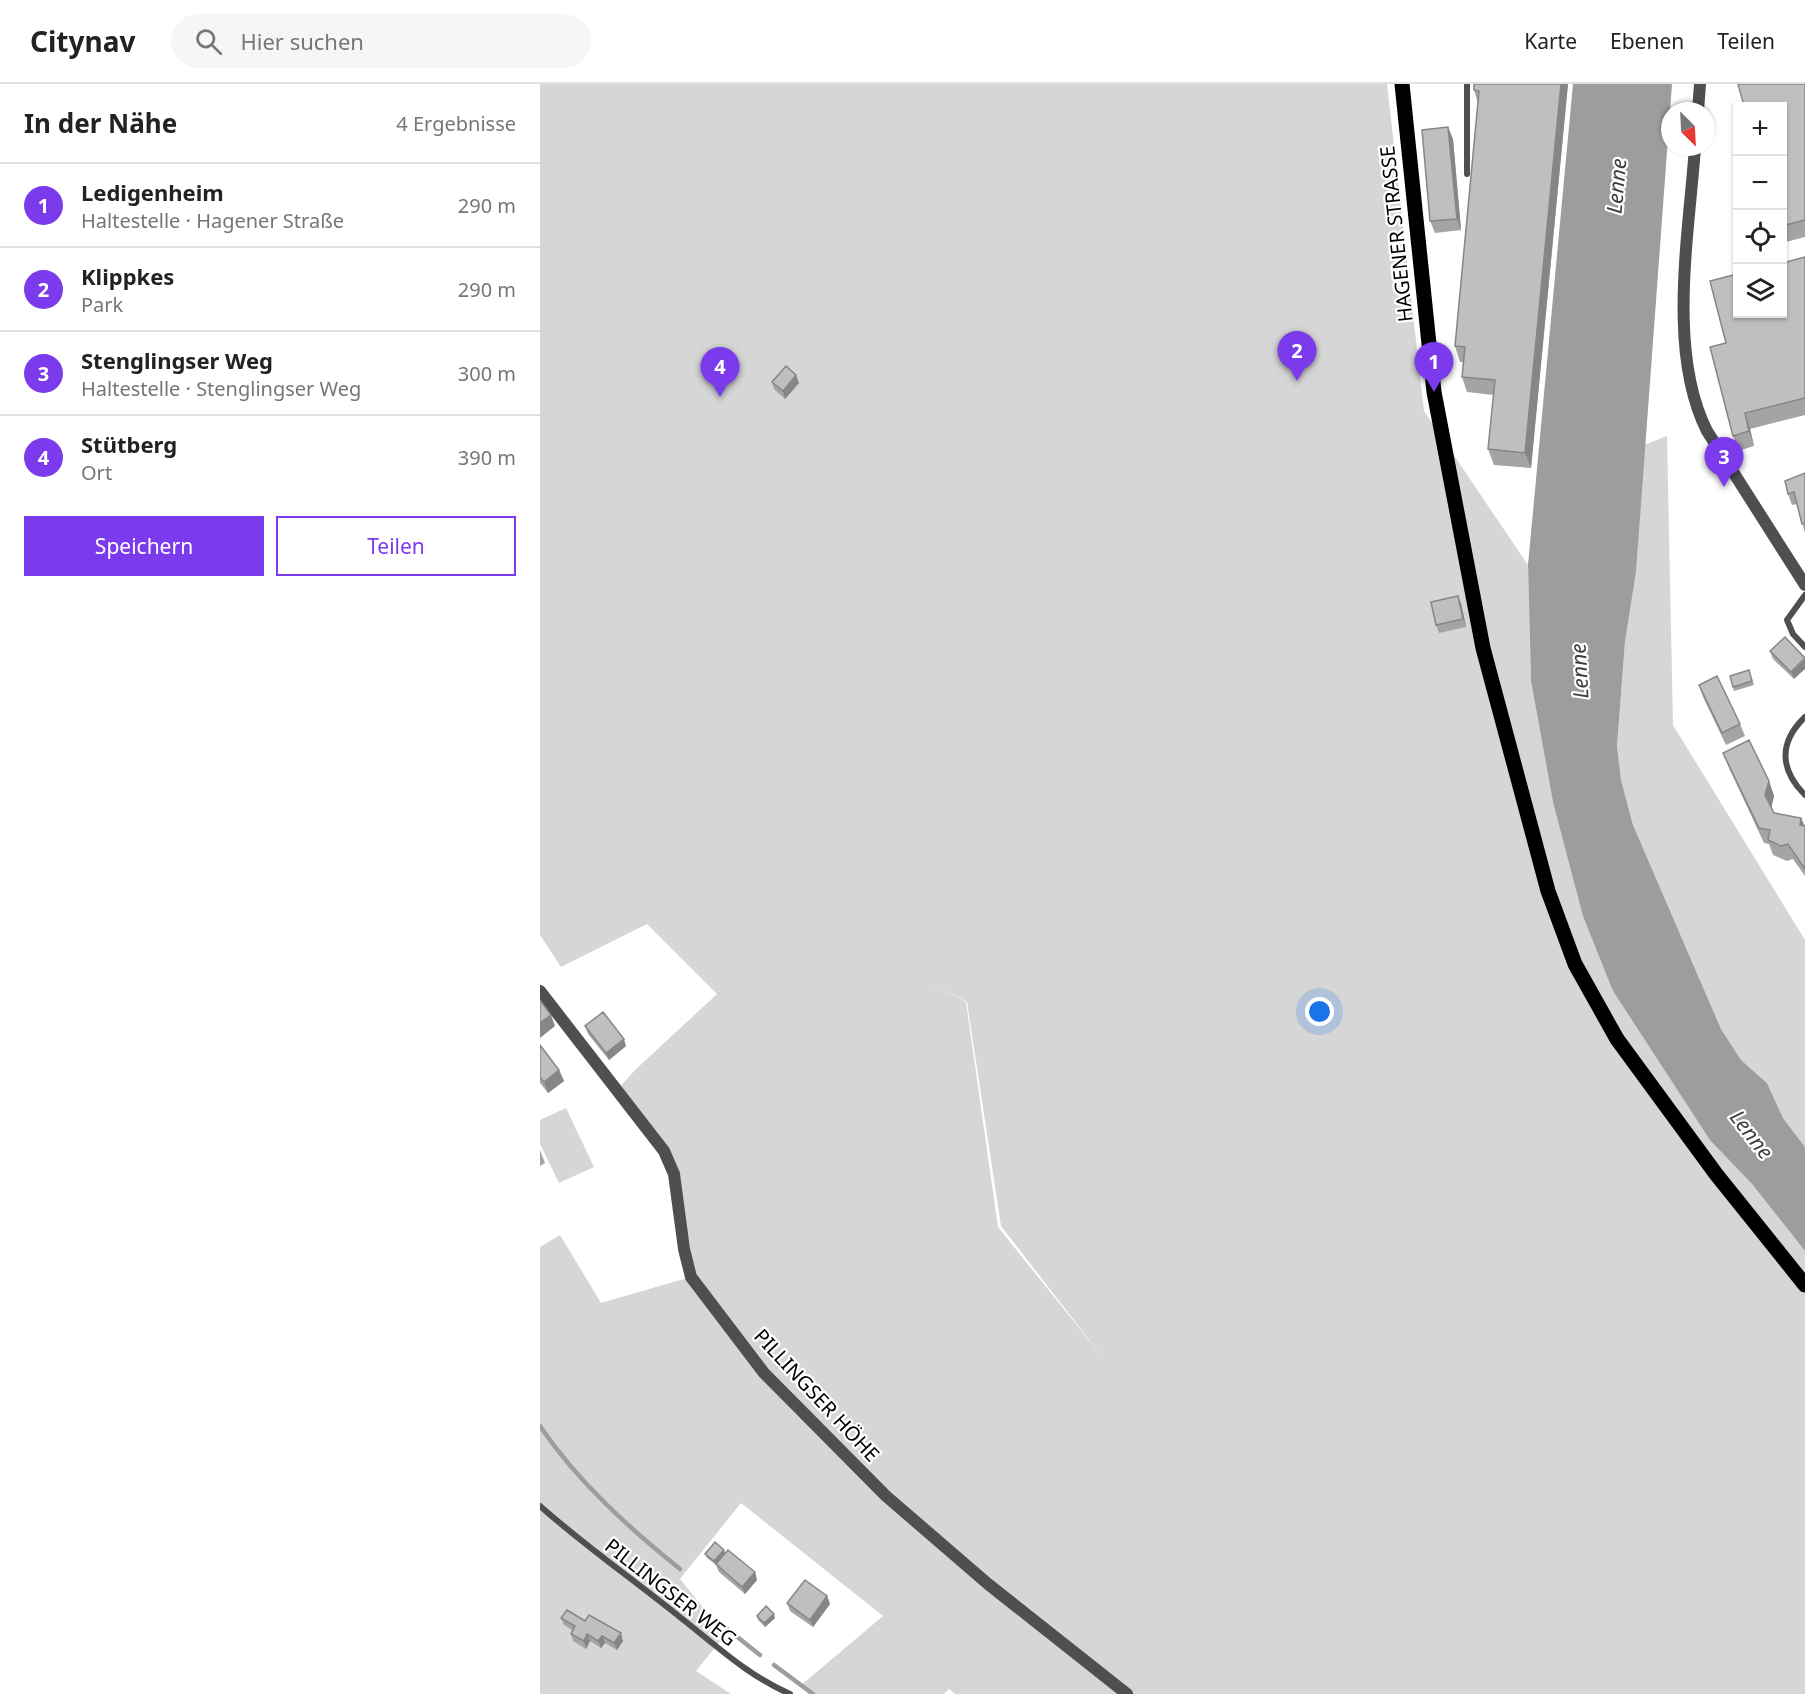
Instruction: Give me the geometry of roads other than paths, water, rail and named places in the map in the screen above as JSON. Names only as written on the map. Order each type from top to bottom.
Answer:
[{"type":"main road","name":"HAGENER STRASSE","points":[[1402,84],[1434,392],[1472,592],[1504,734],[1541,869],[1575,964],[1617,1039],[1716,1174],[1805,1285]]},
{"type":"street","points":[[1699,102],[1700,84]]},
{"type":"street","points":[[1694,156],[1683,316],[1688,379],[1696,409],[1707,431],[1805,585]]},
{"type":"street","name":"PILLINGSER HÖHE","points":[[540,991],[664,1151],[674,1174],[684,1249],[691,1277],[764,1373],[886,1496],[988,1584],[1127,1694]]},
{"type":"lane","points":[[1467,84],[1467,174]]},
{"type":"lane","points":[[1805,596],[1787,620],[1793,634],[1805,647]]},
{"type":"lane","points":[[1805,717],[1795,726],[1785,749],[1787,768],[1796,786],[1805,795]]},
{"type":"lane","name":"PILLINGSER WEG","points":[[540,1506],[588,1548],[683,1619],[719,1651],[753,1675],[790,1694]]},
{"type":"water","name":"Lenne","points":[[1573,84],[1672,84],[1671,102],[1661,102],[1661,156],[1667,156],[1636,572],[1625,642],[1617,746],[1621,780],[1633,825],[1721,1029],[1741,1060],[1767,1083],[1783,1118],[1805,1147],[1805,1251],[1752,1184],[1710,1140],[1613,991],[1583,916],[1553,802],[1531,681],[1528,565]]},
{"type":"waterway","points":[[540,1426],[587,1485],[680,1569]]},
{"type":"waterway","points":[[716,1620],[760,1655]]},
{"type":"waterway","points":[[774,1665],[813,1694]]},
{"type":"place","name":"Klippkes","points":[[1297,381]]},
{"type":"place","name":"Ledigenheim","points":[[1434,392]]},
{"type":"place","name":"Stütberg","points":[[720,397]]},
{"type":"place","name":"Stenglingser Weg","points":[[1724,487]]}]
